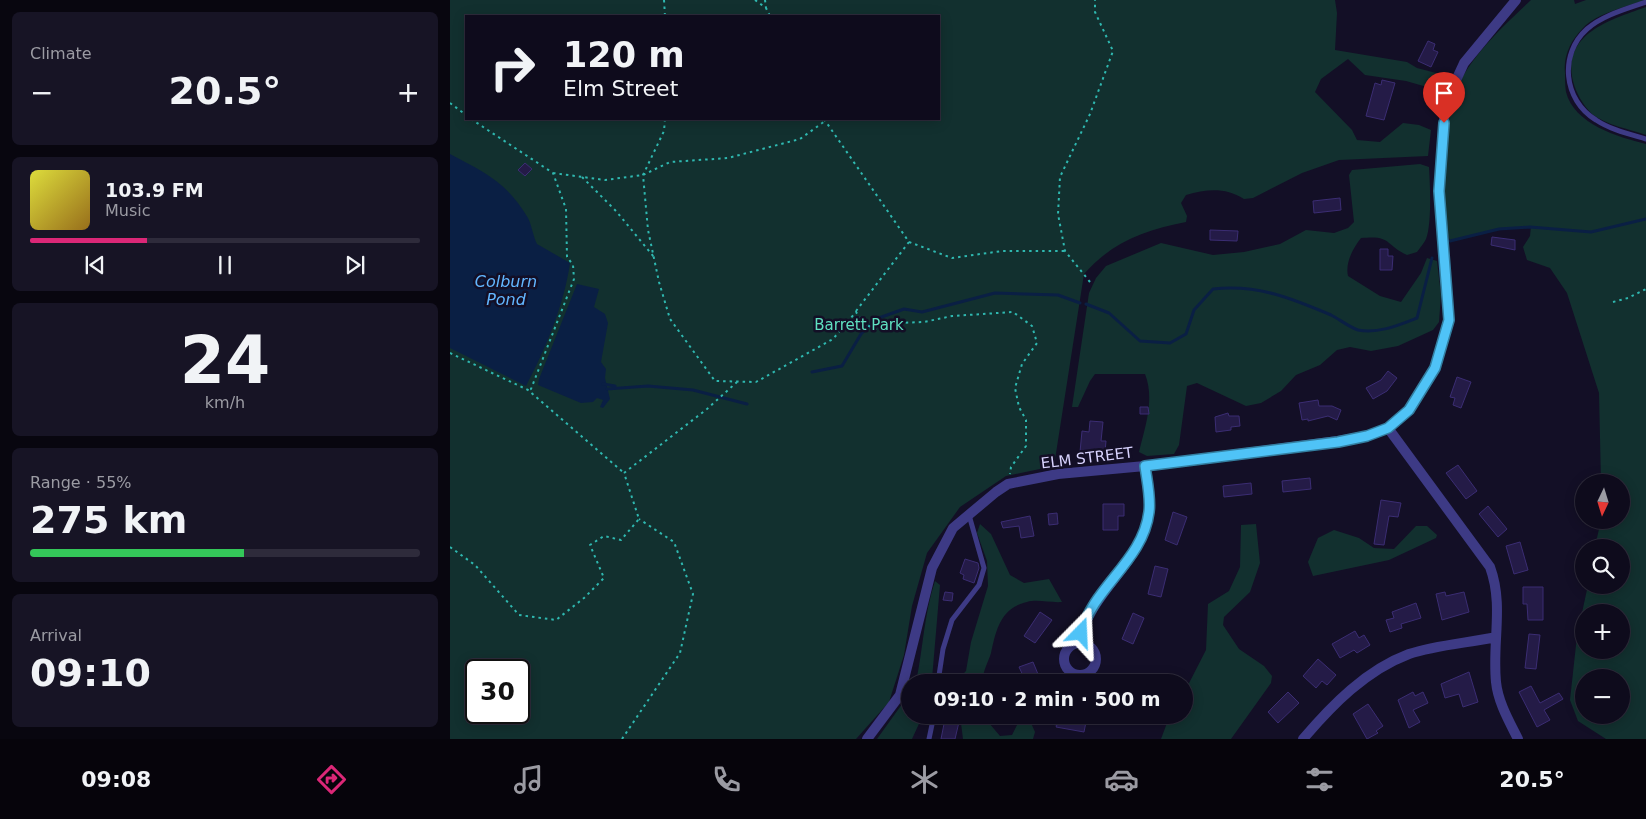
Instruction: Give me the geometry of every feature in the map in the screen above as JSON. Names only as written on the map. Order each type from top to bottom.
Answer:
[{"type":"street","name":"ELM STREET","points":[[867,739],[900,695],[932,568],[953,528],[1008,484],[1058,474],[1145,466],[1338,442],[1367,436],[1388,428],[1409,410],[1435,368],[1449,320],[1439,191],[1446,104],[1464,63],[1516,0]]},
{"type":"street","points":[[1388,428],[1490,566],[1496,583],[1499,605],[1496,638],[1496,682],[1501,704],[1518,739]]},
{"type":"street","points":[[1080,642],[1087,615],[1142,538],[1149,512],[1145,466]]},
{"type":"street","points":[[1302,739],[1343,696],[1383,666],[1411,654],[1496,638]]},
{"type":"lane","points":[[1646,2],[1607,17],[1587,29],[1574,46],[1568,64],[1572,93],[1585,112],[1606,126],[1646,139]]},
{"type":"lane","points":[[939,674],[943,649],[952,620],[979,585],[984,568],[969,515]]},
{"type":"lane","points":[[929,739],[932,724]]},
{"type":"path","points":[[664,0],[665,15]]},
{"type":"path","points":[[755,0],[766,8]]},
{"type":"path","points":[[765,0],[770,15]]},
{"type":"path","points":[[1090,282],[1065,251],[1058,214],[1060,177],[1090,114],[1113,51],[1095,12],[1094,0]]},
{"type":"path","points":[[450,103],[465,114]]},
{"type":"path","points":[[473,120],[553,173],[605,180],[643,175],[670,162],[728,158],[800,139],[824,120],[910,242],[952,258],[1002,251],[1065,251]]},
{"type":"path","points":[[665,120],[664,131],[643,175],[648,230],[670,319],[715,381],[756,382],[833,339],[910,242]]},
{"type":"path","points":[[528,390],[531,389],[574,279],[573,264],[567,257],[566,209],[553,173]]},
{"type":"path","points":[[582,177],[616,211],[654,257]]},
{"type":"path","points":[[1612,302],[1628,298],[1646,289]]},
{"type":"path","points":[[856,312],[864,324],[876,328],[898,323],[924,322],[952,316],[1013,312],[1032,326],[1037,343],[1022,364],[1015,388],[1019,407],[1026,420],[1026,446],[1011,467],[1008,484]]},
{"type":"path","points":[[450,353],[528,390],[624,473],[639,519],[674,542],[693,594],[680,653],[622,739]]},
{"type":"path","points":[[624,473],[707,409],[737,382]]},
{"type":"path","points":[[450,547],[474,564],[520,615],[556,620],[584,598],[604,578],[590,545],[604,536],[621,540],[639,519]]},
{"type":"green space","name":"Barrett Park","points":[[450,0],[1335,0],[1337,13],[1335,50],[1407,62],[1417,68],[1440,74],[1441,82],[1434,89],[1406,81],[1365,75],[1348,59],[1321,79],[1315,92],[1352,130],[1357,140],[1380,142],[1403,123],[1419,125],[1431,130],[1428,156],[1339,160],[1302,173],[1253,198],[1244,199],[1230,192],[1216,190],[1186,195],[1181,203],[1187,216],[1186,222],[1157,229],[1130,239],[1106,253],[1084,274],[1054,466],[1006,476],[960,507],[927,553],[912,606],[904,655],[889,702],[856,739],[450,739]]},
{"type":"green space","points":[[1531,0],[1574,0],[1575,4],[1586,0],[1645,0],[1596,18],[1579,33],[1572,43],[1565,60],[1565,85],[1571,103],[1587,121],[1610,133],[1646,144],[1646,739],[1606,739],[1583,724],[1630,724],[1630,669],[1575,669],[1575,713],[1570,700],[1575,654],[1575,659],[1630,659],[1630,604],[1584,604],[1586,594],[1630,594],[1630,539],[1597,539],[1599,529],[1630,529],[1630,474],[1601,474],[1599,393],[1567,293],[1550,268],[1527,260],[1523,247],[1530,236],[1531,226],[1499,229],[1450,241],[1447,232],[1444,195],[1449,112],[1460,80],[1493,37]]},
{"type":"green space","points":[[1646,7],[1646,135],[1611,124],[1592,114],[1576,90],[1571,65],[1575,51],[1582,40],[1593,30],[1605,23]]},
{"type":"green space","points":[[1420,164],[1429,167],[1430,183],[1429,224],[1423,244],[1417,252],[1407,255],[1383,239],[1361,238],[1350,256],[1347,271],[1348,276],[1380,296],[1401,302],[1421,273],[1427,258],[1437,261],[1441,295],[1439,322],[1433,330],[1398,346],[1371,351],[1350,347],[1337,350],[1320,365],[1296,375],[1281,391],[1261,403],[1246,406],[1197,383],[1187,386],[1179,445],[1174,454],[1147,456],[1139,452],[1149,403],[1148,384],[1145,374],[1095,374],[1078,407],[1072,407],[1089,293],[1096,278],[1106,266],[1161,243],[1213,255],[1244,252],[1280,244],[1306,230],[1334,233],[1348,228],[1354,222],[1349,175],[1352,170]]},
{"type":"green space","points":[[980,524],[991,534],[1010,575],[1024,583],[1049,579],[1062,602],[1031,601],[1011,609],[997,629],[984,674],[963,674],[966,671],[971,642],[988,586],[987,561],[977,533]]},
{"type":"green space","points":[[1256,524],[1260,563],[1250,592],[1224,617],[1223,625],[1239,649],[1264,666],[1272,676],[1271,683],[1231,739],[1161,739],[1167,724],[1193,724],[1193,675],[1206,650],[1208,604],[1229,591],[1240,567],[1241,525]]},
{"type":"green space","points":[[1416,526],[1427,526],[1437,535],[1436,538],[1389,560],[1313,576],[1308,562],[1318,538],[1334,530],[1359,538],[1374,548],[1394,549]]},
{"type":"green space","points":[[935,581],[940,585],[933,674],[917,674],[928,606]]},
{"type":"green space","points":[[901,706],[901,724],[919,724],[912,739],[877,739]]},
{"type":"green space","points":[[961,724],[990,724],[1000,736],[1012,735],[1018,724],[1031,724],[1035,732],[1033,739],[963,739]]},
{"type":"water","name":"Colburn Pond","points":[[450,154],[484,173],[503,187],[528,218],[537,244],[570,263],[559,310],[526,386],[450,348]]},
{"type":"water","name":"Colburn Pond","points":[[577,284],[599,289],[594,307],[605,314],[608,323],[601,362],[606,369],[605,378],[610,399],[603,408],[600,407],[603,400],[597,398],[593,402],[581,403],[538,385]]},
{"type":"building","points":[[1428,41],[1435,44],[1433,50],[1438,52],[1431,67],[1418,61]]},
{"type":"building","points":[[1382,80],[1395,83],[1384,120],[1366,116],[1375,83],[1381,85]]},
{"type":"building","points":[[525,163],[532,169],[525,176],[518,170]]},
{"type":"building","points":[[1340,198],[1341,210],[1314,213],[1313,201]]},
{"type":"building","points":[[1210,230],[1238,231],[1237,241],[1210,240]]},
{"type":"building","points":[[1492,237],[1515,240],[1515,250],[1491,245]]},
{"type":"building","points":[[1380,249],[1388,249],[1388,256],[1393,256],[1392,270],[1380,270]]},
{"type":"building","points":[[1388,371],[1397,378],[1387,391],[1373,399],[1366,388],[1381,380]]},
{"type":"building","points":[[1457,377],[1471,382],[1461,408],[1453,405],[1455,398],[1450,397]]},
{"type":"building","points":[[1318,400],[1319,406],[1332,406],[1341,410],[1337,420],[1328,416],[1308,421],[1308,419],[1302,420],[1299,403]]},
{"type":"building","points":[[1140,407],[1148,407],[1149,414],[1140,414]]},
{"type":"building","points":[[1228,413],[1229,416],[1239,416],[1240,426],[1231,427],[1231,430],[1216,432],[1215,417]]},
{"type":"building","points":[[1090,421],[1103,422],[1101,441],[1106,441],[1105,452],[1080,452],[1082,431],[1089,432]]},
{"type":"building","points":[[1458,465],[1477,491],[1466,499],[1446,473]]},
{"type":"building","points":[[1310,478],[1311,489],[1283,492],[1282,481]]},
{"type":"building","points":[[1251,483],[1252,494],[1224,497],[1223,486]]},
{"type":"building","points":[[1381,500],[1401,503],[1398,517],[1389,516],[1384,545],[1374,544]]},
{"type":"building","points":[[1103,504],[1124,504],[1124,516],[1118,516],[1118,530],[1103,530]]},
{"type":"building","points":[[1488,506],[1507,529],[1498,537],[1479,514]]},
{"type":"building","points":[[1173,512],[1187,517],[1177,545],[1165,540]]},
{"type":"building","points":[[1057,513],[1058,524],[1049,525],[1048,514]]},
{"type":"building","points":[[1030,516],[1034,536],[1021,538],[1019,526],[1003,528],[1001,522]]},
{"type":"building","points":[[1520,542],[1528,570],[1514,574],[1506,546]]},
{"type":"building","points":[[965,559],[978,563],[979,568],[974,583],[963,579],[964,575],[960,573]]},
{"type":"building","points":[[1155,566],[1168,569],[1161,597],[1148,594]]},
{"type":"building","points":[[1523,587],[1543,587],[1543,620],[1528,620],[1527,604],[1523,604]]},
{"type":"building","points":[[945,592],[953,593],[952,601],[943,600]]},
{"type":"building","points":[[1445,592],[1446,596],[1464,592],[1469,612],[1442,620],[1436,594]]},
{"type":"building","points":[[1416,603],[1421,618],[1401,624],[1402,628],[1390,632],[1386,620],[1394,618],[1392,612]]},
{"type":"building","points":[[1040,612],[1052,620],[1035,643],[1024,636]]},
{"type":"building","points":[[1133,613],[1144,618],[1133,644],[1122,639]]},
{"type":"building","points":[[1355,631],[1359,638],[1364,635],[1370,645],[1357,653],[1354,650],[1340,658],[1332,644]]},
{"type":"building","points":[[1529,634],[1540,635],[1536,669],[1525,668]]},
{"type":"building","points":[[1318,659],[1336,675],[1327,685],[1322,681],[1316,688],[1303,676]]},
{"type":"building","points":[[1033,662],[1038,674],[1022,674],[1019,667]]},
{"type":"building","points":[[1469,672],[1478,702],[1463,707],[1459,694],[1445,698],[1441,684]]},
{"type":"building","points":[[1531,686],[1540,703],[1559,693],[1563,699],[1544,710],[1550,720],[1537,727],[1519,692]]},
{"type":"building","points":[[1288,692],[1299,703],[1278,723],[1268,712]]},
{"type":"building","points":[[1413,692],[1415,696],[1423,692],[1428,703],[1413,710],[1420,722],[1409,728],[1398,700]]},
{"type":"building","points":[[1368,704],[1383,726],[1376,731],[1378,733],[1367,739],[1353,714]]},
{"type":"building","points":[[944,724],[959,724],[955,739],[941,739]]},
{"type":"building","points":[[1051,724],[1086,724],[1084,732],[1056,727],[1057,725]]},
{"type":"waterway","points":[[1450,241],[1499,229],[1530,227],[1591,232],[1646,219]]},
{"type":"waterway","points":[[1086,304],[1109,313],[1140,341],[1170,343],[1186,334],[1194,310],[1213,289],[1229,288],[1274,294],[1331,315],[1358,330],[1381,330],[1417,318],[1432,258]]},
{"type":"waterway","points":[[812,372],[842,366],[861,334],[876,319],[904,309],[922,312],[995,293],[1058,295],[1080,303]]},
{"type":"waterway","points":[[603,384],[615,386]]},
{"type":"waterway","points":[[607,389],[648,386],[693,390],[747,404]]},
{"type":"route","points":[[1081,633],[1087,615],[1142,538],[1149,512],[1145,466],[1338,442],[1367,436],[1388,428],[1409,410],[1435,368],[1449,320],[1439,191],[1444,123]]}]
